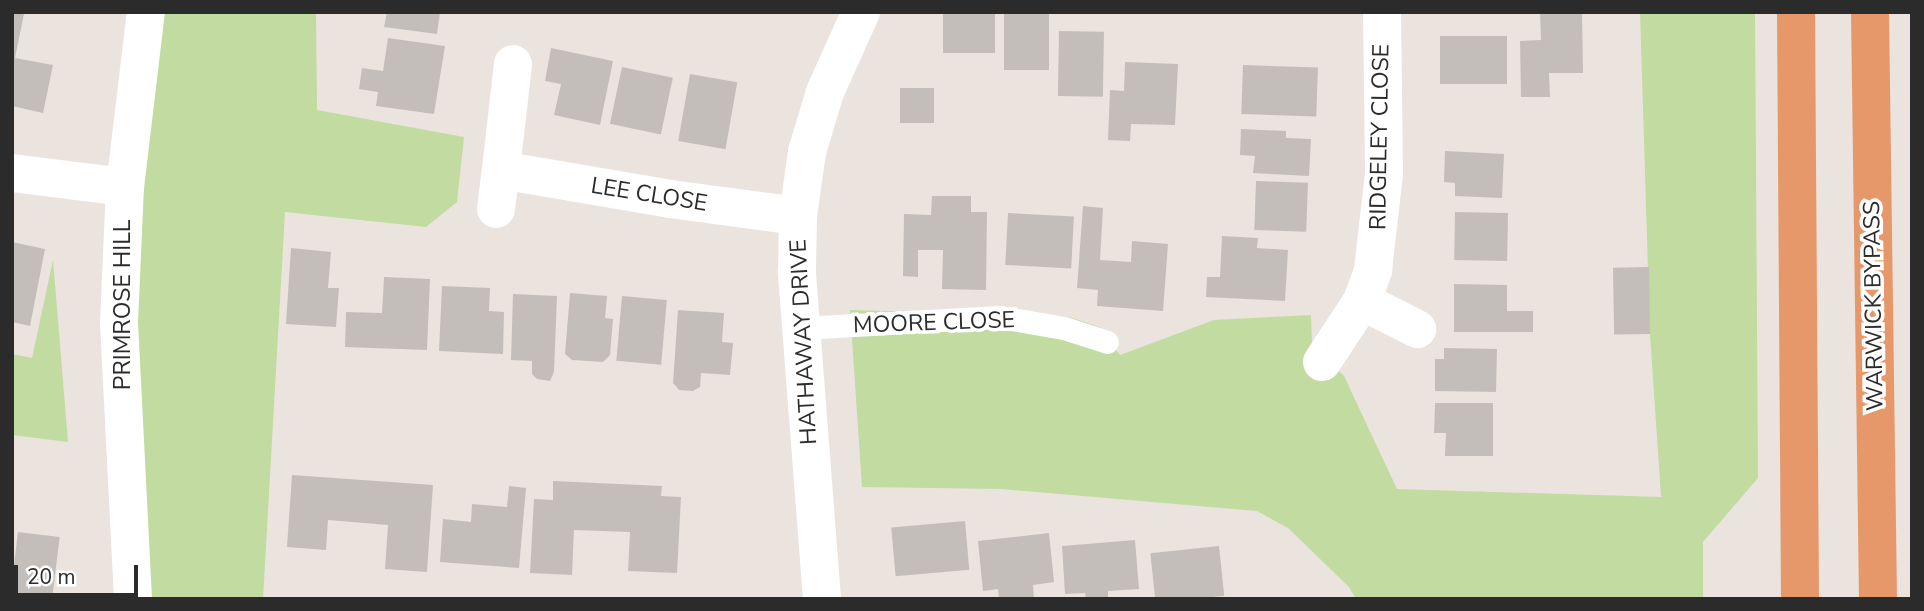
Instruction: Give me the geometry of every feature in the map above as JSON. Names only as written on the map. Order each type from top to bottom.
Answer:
[{"type":"highway","points":[[1796,12],[1800,599]]},
{"type":"highway","name":"WARWICK BYPASS","points":[[1870,12],[1878,599]]},
{"type":"street","name":"PRIMROSE HILL","points":[[133,599],[119,323],[125,187],[133,99],[146,12]]},
{"type":"street","name":"HATHAWAY DRIVE","points":[[822,599],[797,271],[798,216],[807,152],[825,92],[861,12]]},
{"type":"street","name":"RIDGELEY CLOSE","points":[[1322,362],[1362,302],[1373,270],[1384,173],[1382,12]]},
{"type":"street","points":[[496,209],[513,64]]},
{"type":"street","name":"LEE CLOSE","points":[[500,170],[684,201],[798,216]]},
{"type":"street","points":[[12,173],[125,187]]},
{"type":"street","points":[[1362,302],[1417,329]]},
{"type":"lane","name":"MOORE CLOSE","points":[[801,328],[1000,317],[1064,328],[1107,342]]},
{"type":"green space","points":[[162,12],[316,12],[317,110],[464,137],[457,202],[426,227],[285,212],[263,599],[147,599],[137,435],[139,210]]},
{"type":"green space","points":[[1640,12],[1755,12],[1758,478],[1703,542],[1703,599],[1356,599],[1349,587],[1288,528],[1257,511],[1002,489],[862,487],[850,310],[1069,317],[1099,327],[1120,355],[1214,320],[1311,315],[1312,345],[1344,376],[1397,489],[1661,497],[1650,334]]},
{"type":"green space","points":[[53,260],[68,442],[12,435],[12,354],[32,358]]},
{"type":"building","points":[[12,12],[24,14],[15,58],[53,65],[43,113],[12,106]]},
{"type":"building","points":[[387,12],[440,12],[437,34],[384,27]]},
{"type":"building","points":[[943,12],[995,12],[995,53],[943,53]]},
{"type":"building","points":[[1004,12],[1049,12],[1049,70],[1004,70]]},
{"type":"building","points":[[1540,12],[1582,12],[1583,73],[1549,73],[1550,97],[1521,97],[1520,41],[1541,40]]},
{"type":"building","points":[[1059,31],[1104,32],[1103,97],[1058,96]]},
{"type":"building","points":[[1440,36],[1507,36],[1507,84],[1440,84]]},
{"type":"building","points":[[388,38],[445,46],[434,114],[376,106],[378,92],[359,89],[362,68],[383,71]]},
{"type":"building","points":[[551,48],[613,61],[600,125],[554,115],[561,84],[545,81]]},
{"type":"building","points":[[1125,62],[1178,64],[1175,125],[1131,124],[1130,141],[1108,140],[1110,90],[1124,91]]},
{"type":"building","points":[[1243,65],[1318,68],[1316,117],[1241,114]]},
{"type":"building","points":[[622,67],[673,78],[661,135],[610,124]]},
{"type":"building","points":[[690,74],[737,82],[725,149],[678,141]]},
{"type":"building","points":[[900,88],[934,88],[934,123],[900,123]]},
{"type":"building","points":[[1241,129],[1286,131],[1286,138],[1311,139],[1309,176],[1253,173],[1255,156],[1240,155]]},
{"type":"building","points":[[1445,151],[1504,154],[1502,198],[1455,196],[1455,183],[1444,182]]},
{"type":"building","points":[[1256,181],[1308,183],[1306,232],[1254,230]]},
{"type":"building","points":[[932,196],[971,196],[971,212],[987,212],[986,290],[942,289],[943,250],[918,250],[918,277],[903,276],[904,214],[931,215]]},
{"type":"building","points":[[1083,206],[1103,208],[1100,260],[1131,262],[1132,241],[1168,244],[1163,311],[1097,306],[1098,290],[1077,288]]},
{"type":"building","points":[[1455,212],[1508,213],[1507,261],[1454,260]]},
{"type":"building","points":[[1008,213],[1074,216],[1071,268],[1005,265]]},
{"type":"building","points":[[1222,236],[1258,238],[1257,248],[1288,250],[1285,301],[1206,297],[1207,277],[1220,277]]},
{"type":"building","points":[[12,242],[45,249],[30,326],[12,322]]},
{"type":"building","points":[[291,248],[331,252],[328,288],[339,288],[336,327],[286,324]]},
{"type":"building","points":[[1649,267],[1650,334],[1614,335],[1613,268]]},
{"type":"building","points":[[384,277],[430,279],[427,350],[345,347],[346,312],[382,313]]},
{"type":"building","points":[[1454,284],[1507,285],[1507,311],[1533,311],[1533,332],[1454,332]]},
{"type":"building","points":[[442,286],[490,288],[489,311],[504,312],[503,354],[439,351]]},
{"type":"building","points":[[570,293],[607,296],[605,318],[613,319],[610,355],[603,362],[572,360],[565,354]]},
{"type":"building","points":[[513,294],[557,296],[554,372],[550,381],[537,379],[532,374],[532,361],[511,360]]},
{"type":"building","points":[[622,296],[667,300],[661,365],[616,361]]},
{"type":"building","points":[[678,310],[724,313],[722,342],[733,343],[730,375],[701,373],[700,387],[693,391],[679,390],[673,383]]},
{"type":"building","points":[[1444,348],[1497,349],[1496,392],[1435,391],[1435,359],[1444,359]]},
{"type":"building","points":[[1435,403],[1493,403],[1493,456],[1445,456],[1446,433],[1434,433]]},
{"type":"building","points":[[292,475],[433,485],[427,572],[385,569],[388,525],[328,520],[326,550],[287,547]]},
{"type":"building","points":[[553,481],[662,486],[661,496],[681,497],[677,573],[628,571],[630,532],[574,530],[572,575],[530,573],[534,499],[553,500]]},
{"type":"building","points":[[509,486],[526,488],[519,568],[440,562],[443,519],[471,522],[472,504],[507,507]]},
{"type":"building","points":[[965,521],[969,570],[896,576],[891,527]]},
{"type":"building","points":[[18,532],[60,537],[52,599],[12,595]]},
{"type":"building","points":[[1049,533],[1054,582],[1033,585],[1034,599],[999,599],[998,589],[983,591],[978,541]]},
{"type":"building","points":[[1135,540],[1139,589],[1108,591],[1108,599],[1086,599],[1085,593],[1065,594],[1062,546]]},
{"type":"building","points":[[1219,546],[1224,596],[1155,599],[1150,553]]}]
